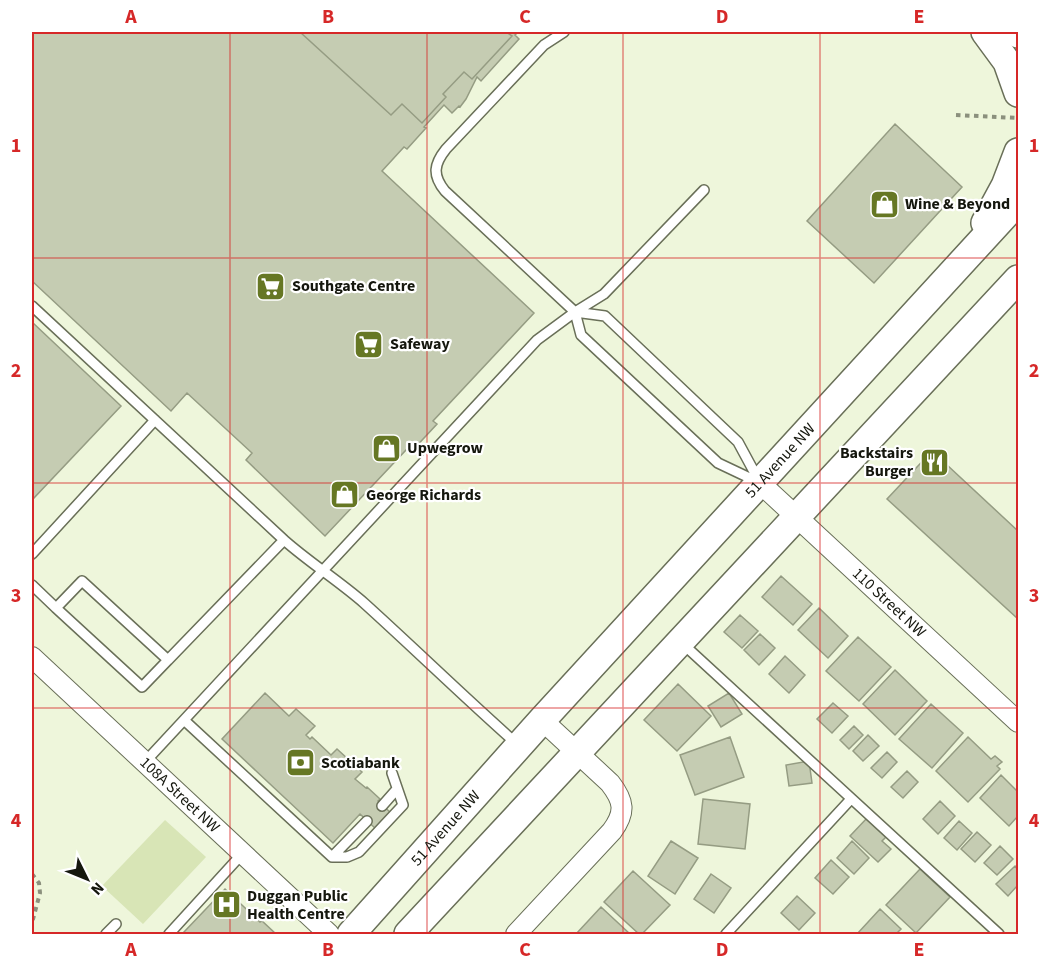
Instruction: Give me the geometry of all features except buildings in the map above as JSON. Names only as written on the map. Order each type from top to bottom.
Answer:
[{"type":"main road","points":[[985,32],[1007,62],[1018,93]]},
{"type":"main road","points":[[968,256],[1005,186],[1018,152]]},
{"type":"main road","name":"51 Avenue NW","points":[[351,934],[542,720],[1018,201]]},
{"type":"main road","points":[[408,934],[1018,279]]},
{"type":"street","name":"110 Street NW","points":[[760,483],[1018,722]]},
{"type":"street","name":"108A Street NW","points":[[32,657],[329,934]]},
{"type":"street","points":[[516,934],[612,831],[621,818],[622,810],[617,792],[610,783],[542,720]]},
{"type":"lane","points":[[564,32],[544,45],[446,149],[436,163],[438,180],[445,191],[575,312],[581,335],[718,463],[760,483]]},
{"type":"lane","points":[[144,763],[537,340],[604,294],[704,190]]},
{"type":"lane","points":[[32,306],[284,540],[362,601],[462,696],[519,746]]},
{"type":"lane","points":[[575,312],[605,316],[738,442],[760,483]]},
{"type":"lane","points":[[32,554],[155,420]]},
{"type":"lane","points":[[32,585],[142,687],[284,540]]},
{"type":"lane","points":[[56,608],[82,581],[168,660]]},
{"type":"lane","points":[[681,642],[999,934]]},
{"type":"lane","points":[[184,720],[332,858],[347,857],[359,852],[403,805],[392,773]]},
{"type":"lane","points":[[382,806],[397,789]]},
{"type":"lane","points":[[726,934],[850,799]]},
{"type":"lane","points":[[332,858],[367,821]]},
{"type":"lane","points":[[169,934],[242,854]]},
{"type":"lane","points":[[106,934],[116,924]]},
{"type":"path","points":[[956,115],[1010,118]]},
{"type":"path","points":[[32,874],[39,884],[40,893],[32,923]]},
{"type":"green space","points":[[165,820],[206,857],[143,924],[102,886]]},
{"type":"place","name":"Wine & Beyond","points":[[884,204]]},
{"type":"place","name":"Southgate Centre","points":[[271,286]]},
{"type":"place","name":"Safeway","points":[[369,344]]},
{"type":"place","name":"Upwegrow","points":[[386,448]]},
{"type":"place","name":"Backstairs Burger","points":[[934,462]]},
{"type":"place","name":"George Richards","points":[[345,495]]},
{"type":"place","name":"Scotiabank","points":[[300,763]]},
{"type":"place","name":"Duggan Public Health Centre","points":[[226,905]]}]
